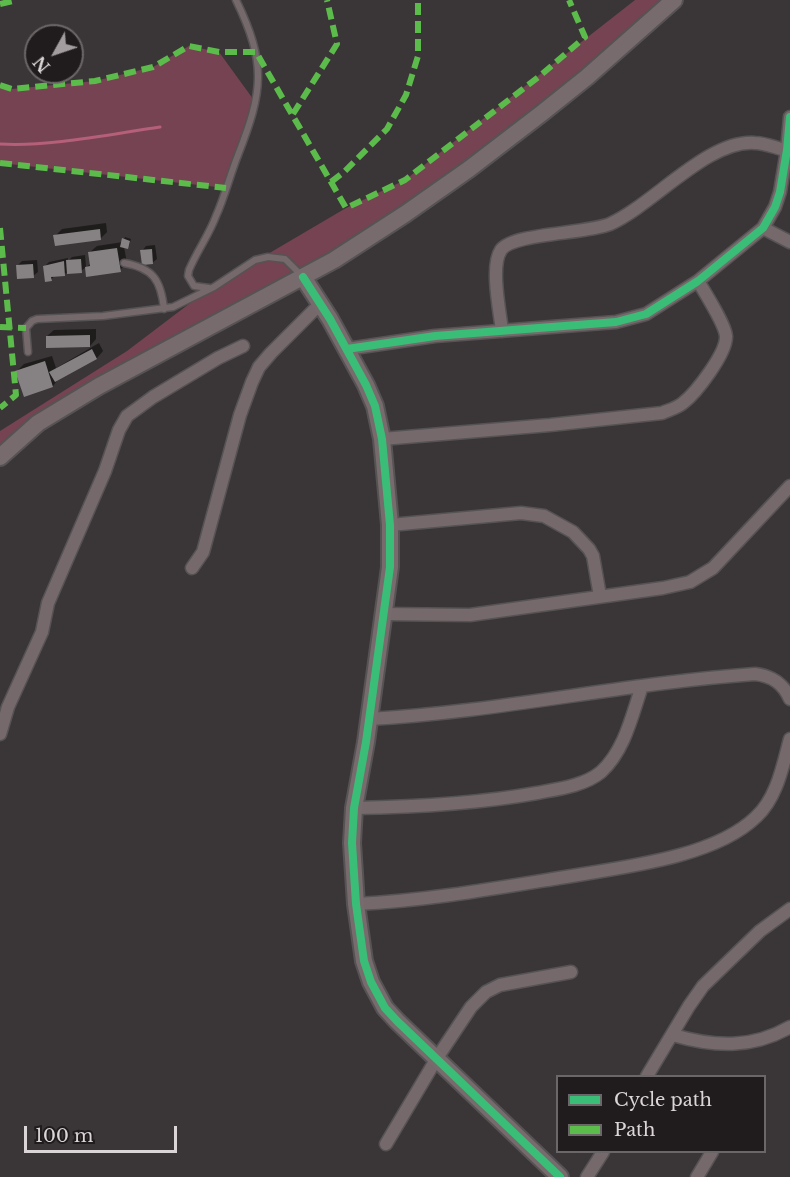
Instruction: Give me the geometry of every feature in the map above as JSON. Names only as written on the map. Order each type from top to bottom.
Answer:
[{"type":"street","points":[[0,457],[39,423],[99,386],[334,260],[387,226],[469,169],[587,77],[674,0]]},
{"type":"street","points":[[347,349],[400,340],[592,324],[646,314],[698,281],[763,228],[780,192],[789,151],[790,117]]},
{"type":"street","points":[[502,331],[496,269],[500,252],[506,245],[524,239],[583,231],[610,224],[709,157],[734,145],[756,142],[789,151]]},
{"type":"street","points":[[763,228],[790,242]]},
{"type":"street","points":[[303,277],[347,349],[371,395],[382,439],[390,525],[390,567],[354,808],[352,843],[360,942],[371,982],[385,1008],[407,1031],[560,1177]]},
{"type":"street","points":[[382,439],[550,425],[662,413],[675,409],[701,385],[725,342],[724,330],[698,281]]},
{"type":"street","points":[[192,568],[203,552],[238,424],[252,382],[271,353],[320,304]]},
{"type":"street","points":[[0,734],[8,707],[42,632],[48,603],[105,471],[119,430],[127,416],[162,391],[243,346]]},
{"type":"street","points":[[384,614],[470,615],[663,588],[690,582],[703,575],[726,556],[790,486]]},
{"type":"street","points":[[390,525],[521,513],[544,516],[573,532],[589,549],[593,556],[600,596]]},
{"type":"street","points":[[369,719],[420,716],[642,686],[755,674],[775,680],[789,691]]},
{"type":"street","points":[[354,808],[480,802],[549,791],[581,783],[594,777],[610,762],[628,730],[642,686]]},
{"type":"street","points":[[356,904],[496,888],[579,874],[649,862],[715,843],[755,819],[764,809],[777,781],[790,739]]},
{"type":"street","points":[[648,1075],[703,986],[760,931],[790,909]]},
{"type":"street","points":[[386,1144],[471,1006],[491,988],[571,972]]},
{"type":"street","points":[[673,1035],[713,1044],[731,1044],[764,1039],[790,1027]]},
{"type":"street","points":[[587,1177],[602,1153]]},
{"type":"street","points":[[697,1177],[711,1153]]},
{"type":"lane","points":[[210,288],[194,286],[188,276],[189,270],[217,216],[253,115],[258,87],[254,40],[236,0]]},
{"type":"lane","points":[[28,352],[26,328],[37,319],[164,309],[182,304],[255,260],[268,257],[285,259],[303,277]]},
{"type":"lane","points":[[124,262],[139,266],[150,273],[159,285],[164,309]]},
{"type":"shaded area","points":[[635,0],[674,0],[405,214],[99,386],[0,457],[0,431],[127,351],[210,288],[346,208],[405,180]]},
{"type":"shaded area","points":[[189,46],[219,52],[256,103],[226,188],[0,163],[0,85],[12,89],[84,84],[84,82],[153,67]]},
{"type":"building","points":[[100,229],[101,240],[55,246],[53,235]]},
{"type":"building","points":[[122,238],[130,241],[128,249],[120,247]]},
{"type":"building","points":[[117,248],[121,272],[86,277],[85,267],[90,266],[88,252]]},
{"type":"building","points":[[152,249],[153,264],[142,265],[140,250]]},
{"type":"building","points":[[81,259],[82,273],[67,274],[66,260]]},
{"type":"building","points":[[64,261],[65,276],[51,277],[52,281],[45,282],[43,266]]},
{"type":"building","points":[[33,264],[34,278],[17,279],[16,265]]},
{"type":"building","points":[[90,335],[90,347],[46,348],[46,336]]},
{"type":"building","points":[[92,349],[97,359],[55,382],[49,372]]},
{"type":"building","points":[[45,361],[53,387],[24,397],[15,371]]},
{"type":"waterway","points":[[0,144],[59,142],[160,127]]},
{"type":"marked path","points":[[0,4],[17,0]]},
{"type":"marked path","points":[[293,114],[337,44],[327,0]]},
{"type":"marked path","points":[[331,182],[387,129],[406,95],[418,56],[418,0]]},
{"type":"marked path","points":[[0,85],[12,89],[95,81],[153,67],[189,46],[219,52],[256,52],[346,208],[405,180],[541,75],[585,37],[569,0]]},
{"type":"marked path","points":[[0,163],[226,188]]},
{"type":"marked path","points":[[0,228],[16,395],[0,408]]},
{"type":"marked path","points":[[0,327],[26,328]]},
{"type":"cycle path","points":[[347,349],[435,336],[616,322],[646,314],[698,281],[763,228],[775,207],[780,192],[790,117]]},
{"type":"cycle path","points":[[303,277],[330,319],[375,406],[382,439],[390,525],[390,567],[366,742],[354,808],[352,843],[356,904],[364,961],[371,982],[385,1008],[560,1177]]}]
